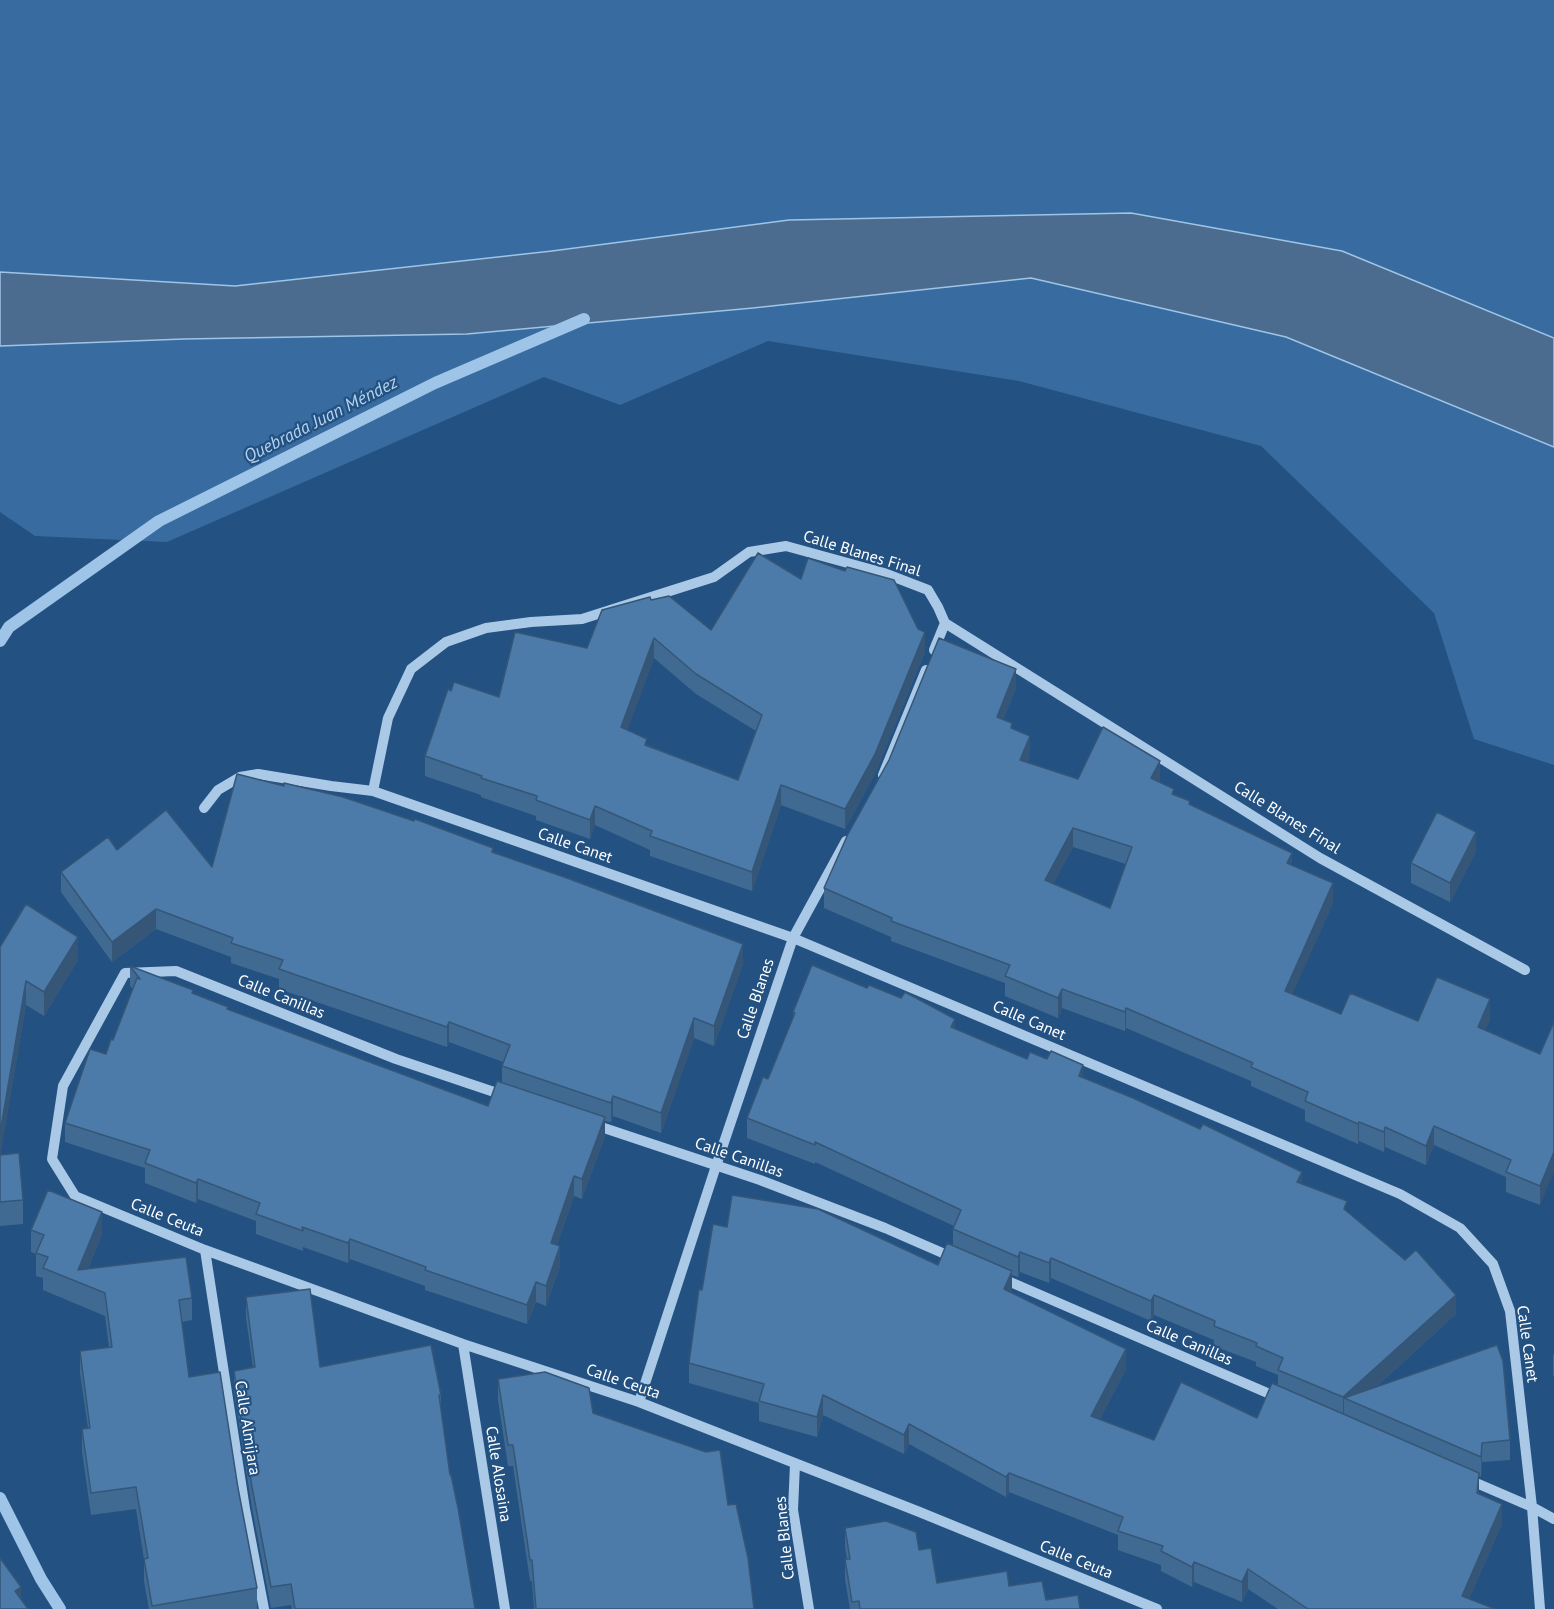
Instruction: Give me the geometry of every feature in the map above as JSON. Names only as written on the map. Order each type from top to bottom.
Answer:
[{"type":"street","name":"Calle Blanes Final","points":[[372,791],[388,718],[411,669],[446,642],[486,628],[582,619],[714,577],[749,552],[786,546],[884,573],[928,590],[945,623],[1320,858],[1525,969]]},
{"type":"street","points":[[876,787],[945,623]]},
{"type":"street","name":"Calle Canet","points":[[204,808],[218,790],[240,777],[258,774],[372,791],[793,938],[1401,1194],[1460,1228],[1493,1264],[1510,1311],[1532,1507],[1540,1609]]},
{"type":"street","name":"Calle Blanes","points":[[639,1402],[793,938],[854,827]]},
{"type":"street","name":"Calle Canillas","points":[[75,1196],[52,1159],[63,1086],[125,974],[176,971],[396,1059],[517,1100]]},
{"type":"street","name":"Calle Canillas","points":[[583,1122],[760,1180],[885,1228],[962,1262]]},
{"type":"street","name":"Calle Ceuta","points":[[75,1196],[205,1250],[463,1344],[639,1402],[917,1511],[1157,1609]]},
{"type":"street","name":"Calle Almijara","points":[[205,1250],[245,1509],[264,1609]]},
{"type":"street","name":"Calle Canillas","points":[[995,1276],[1291,1403]]},
{"type":"street","name":"Calle Alosaina","points":[[463,1344],[505,1609]]},
{"type":"street","name":"Calle Blanes","points":[[795,1464],[793,1510],[809,1609]]},
{"type":"street","points":[[1455,1474],[1554,1518]]},
{"type":"shaded area","points":[[0,0],[1554,0],[1554,765],[1474,739],[1434,613],[1261,446],[1019,381],[768,341],[620,405],[544,377],[167,542],[35,536],[0,512]]},
{"type":"shaded area","points":[[1131,213],[1342,251],[1554,338],[1554,447],[1286,337],[1031,278],[753,308],[467,334],[184,339],[0,346],[0,272],[235,286],[552,251],[789,220]]},
{"type":"building","points":[[758,553],[801,579],[808,558],[845,571],[847,567],[894,580],[918,629],[925,632],[875,754],[845,809],[781,785],[752,872],[650,836],[652,831],[595,806],[590,820],[536,800],[537,796],[481,778],[482,776],[425,756],[448,689],[451,691],[454,682],[499,697],[515,632],[587,648],[602,610],[650,597],[651,600],[669,596],[711,630]],"holes":[[[654,638],[696,674],[762,715],[738,780],[645,745],[647,739],[621,727]]]},
{"type":"building","points":[[939,638],[1016,669],[997,717],[1012,723],[1011,728],[1030,736],[1020,760],[1078,779],[1103,727],[1160,761],[1151,778],[1174,789],[1172,794],[1292,853],[1287,863],[1333,883],[1285,991],[1341,1014],[1350,993],[1418,1021],[1437,977],[1490,999],[1478,1027],[1540,1054],[1554,1022],[1554,1152],[1540,1186],[1506,1172],[1511,1160],[1434,1126],[1426,1146],[1385,1127],[1384,1132],[1359,1122],[1358,1124],[1305,1101],[1308,1092],[1251,1067],[1253,1063],[1126,1008],[1125,1012],[1062,989],[1058,998],[1005,976],[1010,965],[891,921],[892,918],[824,888],[848,834],[889,760]],"holes":[[[1073,828],[1132,847],[1110,908],[1045,880]]]},
{"type":"building","points":[[237,774],[343,797],[414,821],[415,819],[493,848],[492,852],[743,944],[714,1026],[694,1018],[661,1113],[613,1096],[611,1103],[502,1066],[510,1045],[449,1022],[447,1027],[279,969],[283,960],[231,943],[233,938],[156,909],[112,942],[61,872],[108,837],[117,850],[166,810],[212,867]]},
{"type":"building","points":[[1437,812],[1476,832],[1450,883],[1411,863]]},
{"type":"building","points":[[26,904],[78,937],[44,992],[26,981],[0,1133],[0,947]]},
{"type":"building","points":[[812,965],[867,988],[869,985],[901,998],[905,992],[955,1019],[951,1027],[1027,1059],[1030,1052],[1047,1059],[1051,1051],[1083,1065],[1079,1076],[1200,1129],[1203,1124],[1302,1172],[1297,1182],[1347,1201],[1344,1209],[1405,1260],[1416,1250],[1456,1295],[1343,1397],[1278,1370],[1283,1358],[1256,1346],[1257,1343],[1214,1326],[1215,1321],[1154,1295],[1151,1301],[1051,1258],[1049,1263],[1020,1252],[1018,1257],[953,1229],[961,1210],[815,1142],[815,1145],[747,1118],[763,1077],[768,1079]]},
{"type":"building","points":[[130,966],[193,990],[192,993],[228,1007],[227,1009],[488,1106],[497,1081],[605,1117],[582,1179],[574,1176],[551,1243],[560,1246],[546,1286],[536,1282],[527,1305],[425,1270],[426,1267],[350,1239],[348,1243],[302,1227],[303,1231],[256,1214],[260,1203],[198,1179],[196,1183],[145,1163],[150,1150],[65,1123],[90,1049],[106,1054],[137,978],[140,979]]},
{"type":"building","points":[[19,1153],[23,1200],[0,1202],[0,1155]]},
{"type":"building","points":[[48,1190],[102,1212],[78,1270],[186,1257],[192,1298],[179,1300],[189,1377],[220,1372],[238,1488],[257,1588],[152,1606],[144,1559],[148,1558],[136,1487],[91,1493],[82,1429],[90,1428],[80,1351],[112,1347],[105,1293],[43,1268],[48,1257],[36,1253],[44,1235],[31,1230]]},
{"type":"building","points":[[732,1195],[818,1209],[938,1265],[947,1243],[1012,1271],[1004,1289],[1126,1349],[1091,1416],[1154,1440],[1181,1382],[1257,1418],[1272,1383],[1479,1473],[1477,1493],[1502,1504],[1462,1596],[1495,1609],[1308,1609],[1248,1569],[1242,1582],[1194,1562],[1192,1567],[1161,1551],[1163,1546],[1118,1531],[1123,1517],[1009,1473],[1006,1477],[909,1424],[904,1435],[823,1395],[817,1417],[759,1401],[764,1384],[689,1363],[699,1289],[702,1290],[713,1224],[727,1227]]},
{"type":"building","points":[[310,1289],[320,1367],[431,1345],[441,1395],[439,1395],[450,1475],[458,1508],[475,1609],[295,1609],[291,1584],[271,1587],[252,1487],[234,1371],[255,1367],[246,1297]]},
{"type":"building","points":[[1497,1345],[1503,1361],[1510,1440],[1482,1443],[1481,1457],[1344,1398]]},
{"type":"building","points":[[545,1372],[589,1388],[593,1413],[706,1452],[720,1450],[728,1505],[736,1504],[748,1558],[754,1609],[536,1609],[532,1560],[530,1560],[513,1445],[508,1445],[498,1379]]},
{"type":"building","points":[[886,1521],[916,1532],[919,1550],[931,1548],[937,1583],[1007,1571],[1009,1586],[1042,1581],[1046,1600],[1078,1595],[1080,1609],[860,1609],[859,1601],[852,1602],[845,1559],[850,1559],[845,1528]]},
{"type":"building","points":[[0,1558],[21,1587],[15,1591],[28,1609],[0,1609]]},
{"type":"waterway","name":"Quebrada Juan Méndez","points":[[0,641],[9,627],[159,521],[435,383],[584,319]]},
{"type":"waterway","name":"Quebrada Juan Méndez","points":[[0,1498],[41,1579],[60,1609]]}]
